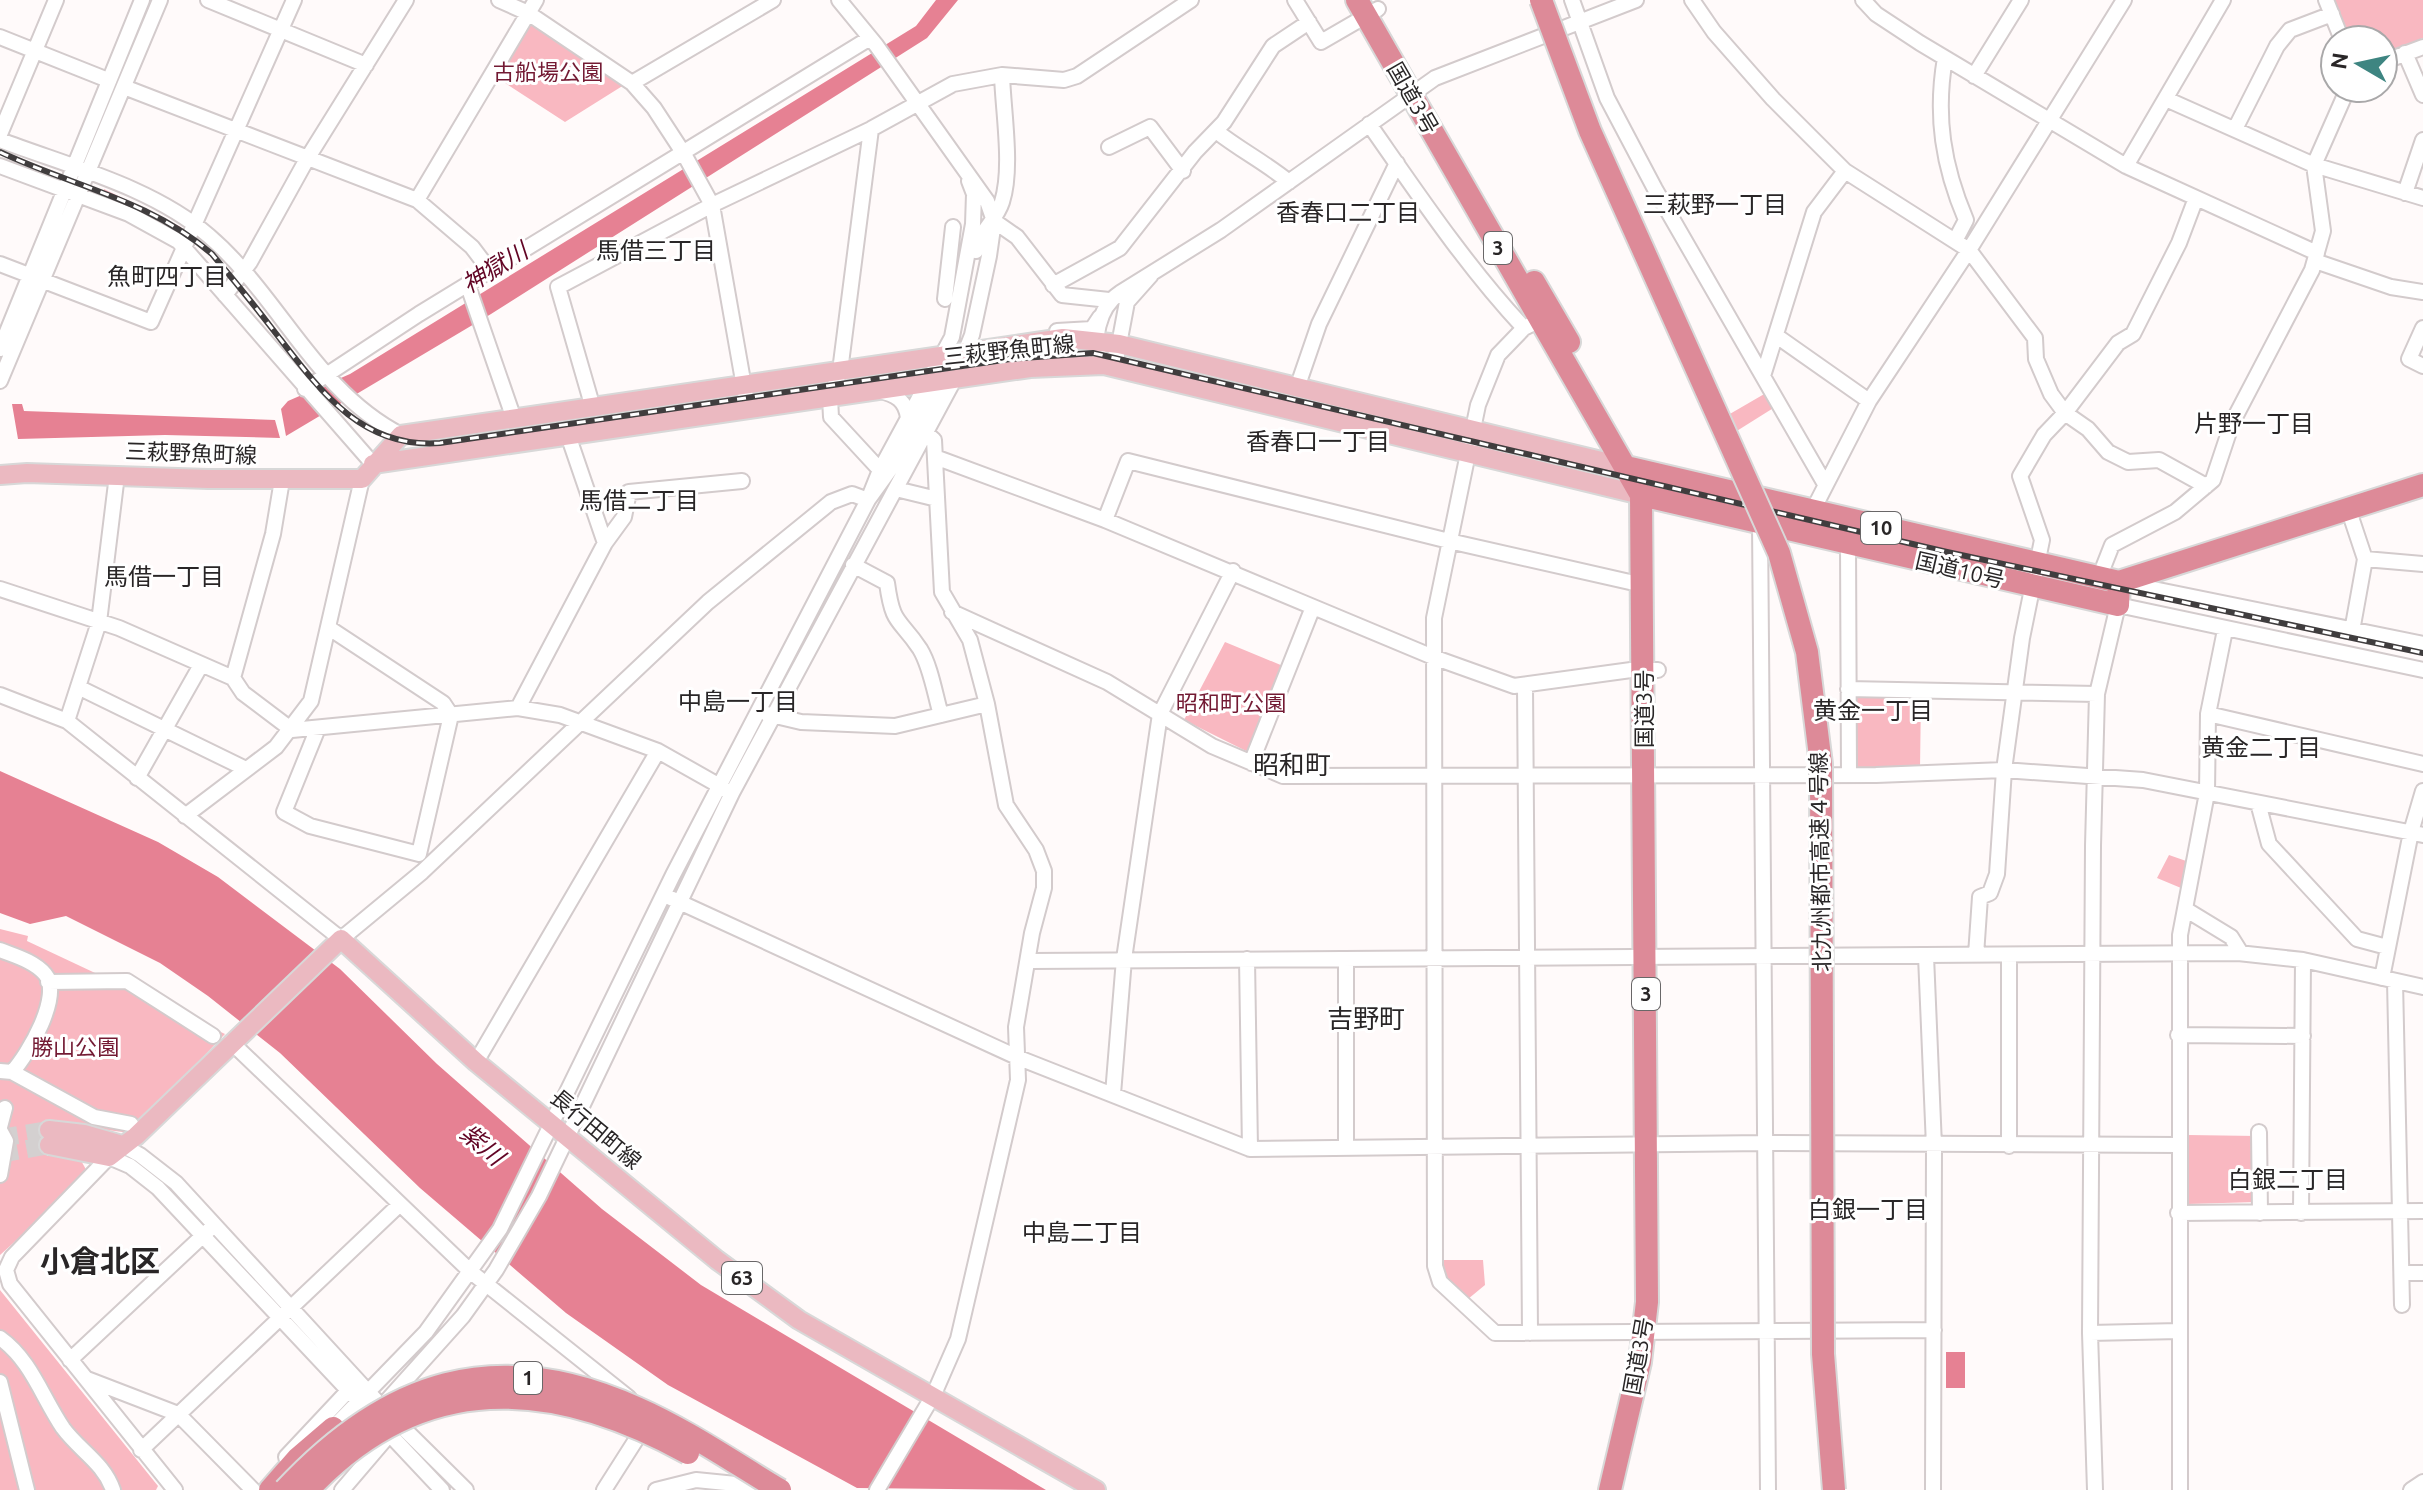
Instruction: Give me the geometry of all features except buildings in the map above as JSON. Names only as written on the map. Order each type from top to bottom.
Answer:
[{"type":"highway","name":"北九州都市高速４号線","points":[[1541,0],[1590,131],[1779,553],[1807,652],[1821,764],[1823,1354],[1834,1490]]},
{"type":"highway","name":"北九州都市高速４号線","points":[[1556,0],[1602,123],[1764,483],[1805,591],[1820,650],[1833,773],[1836,1351],[1847,1490]]},
{"type":"highway","name":"国道3号","points":[[1368,6],[1635,468],[1657,524],[1651,670],[1655,1146],[1652,1333],[1624,1490]]},
{"type":"highway","name":"国道3号","points":[[1416,91],[1532,324],[1635,468]]},
{"type":"highway","name":"国道10号","points":[[1635,468],[1810,523],[2033,575],[2112,588]]},
{"type":"highway","name":"国道10号","points":[[1646,496],[1760,523],[1810,523],[1848,543],[2112,588],[2423,485]]},
{"type":"highway","name":"国道3号","points":[[1646,496],[1643,585],[1651,670]]},
{"type":"highway","name":"国道3号","points":[[1610,1490],[1652,1333]]},
{"type":"highway","name":"1","points":[[285,1490],[328,1447],[379,1410],[435,1386],[496,1377],[571,1385],[637,1408],[778,1490]]},
{"type":"highway","name":"1","points":[[311,1490],[360,1443],[401,1418],[452,1401],[511,1396],[572,1404],[631,1423],[751,1490]]},
{"type":"highway","points":[[270,1490],[298,1458],[333,1428]]},
{"type":"highway","points":[[322,1490],[354,1440]]},
{"type":"main road","name":"三萩野魚町線","points":[[401,435],[1039,340],[1098,340],[1635,468]]},
{"type":"main road","name":"三萩野魚町線","points":[[0,475],[282,480],[368,472],[748,409],[1030,368],[1104,365],[1646,496]]},
{"type":"main road","points":[[368,472],[401,435]]},
{"type":"main road","points":[[49,1137],[84,1134],[115,1151],[136,1136],[222,1039],[341,939]]},
{"type":"main road","name":"長行田町線","points":[[341,939],[476,1062],[717,1260],[799,1320],[930,1402],[1096,1490]]},
{"type":"street","points":[[56,0],[0,137],[160,205],[196,225],[244,271],[324,375],[370,419],[401,435]]},
{"type":"street","points":[[0,349],[142,0]]},
{"type":"street","points":[[0,381],[30,275],[79,195],[160,0]]},
{"type":"street","points":[[208,0],[366,65]]},
{"type":"street","points":[[0,264],[151,322],[239,131],[294,0]]},
{"type":"street","points":[[225,295],[244,271],[307,159],[406,0]]},
{"type":"street","points":[[499,0],[532,7],[632,83],[654,108],[684,154],[712,205],[748,409]]},
{"type":"street","points":[[632,83],[773,0]]},
{"type":"street","points":[[839,0],[873,41],[987,201],[1000,248],[982,333],[985,341],[996,346]]},
{"type":"street","points":[[593,408],[558,287],[712,205],[871,129],[953,84],[1002,75],[1064,80],[1077,76],[1191,0]]},
{"type":"street","points":[[1295,0],[1321,42],[1368,6]]},
{"type":"street","points":[[1572,0],[1607,98],[1648,176],[1825,484]]},
{"type":"street","points":[[1039,340],[1059,331],[1092,329],[1109,300],[1289,182],[1416,91],[1636,0]]},
{"type":"street","points":[[1692,0],[1714,32],[1773,99],[1845,171],[1969,250],[2035,338],[2036,359],[2051,394],[2065,413],[2088,429],[2108,452],[2128,462],[2159,460],[2206,486]]},
{"type":"street","points":[[1863,0],[1876,14],[1945,58],[2126,166],[2316,257],[2391,287],[2423,292]]},
{"type":"street","points":[[1974,76],[2020,0]]},
{"type":"street","points":[[1810,523],[1825,484],[1869,401],[1969,250],[2124,0]]},
{"type":"street","points":[[2126,166],[2223,0]]},
{"type":"street","points":[[417,200],[532,7]]},
{"type":"street","points":[[2235,129],[2277,46],[2290,30],[2329,7]]},
{"type":"street","points":[[1053,285],[1120,248],[1216,131],[1273,46],[1309,22]]},
{"type":"street","points":[[0,37],[108,80]]},
{"type":"street","points":[[305,389],[468,286],[873,41]]},
{"type":"street","points":[[2399,55],[2423,47]]},
{"type":"street","points":[[2405,53],[2423,95]]},
{"type":"street","points":[[1945,58],[1941,82],[1940,137],[1948,179],[1966,220],[1955,241]]},
{"type":"street","points":[[868,500],[894,464],[956,353],[977,275],[992,242],[1004,182],[1002,75]]},
{"type":"street","points":[[124,87],[417,200],[472,247],[491,272]]},
{"type":"street","points":[[2166,99],[2314,165],[2423,198]]},
{"type":"street","points":[[2095,1490],[2090,1333],[2094,1145],[2092,954],[2097,694],[2112,588],[2112,545],[2175,512],[2213,480],[2232,423],[2316,257],[2323,231],[2314,165],[2341,104]]},
{"type":"street","points":[[1369,124],[1437,222],[1532,324],[1498,355],[1478,405],[1434,618],[1435,1266],[1440,1282],[1495,1333],[1934,1330]]},
{"type":"street","points":[[1109,147],[1150,127],[1183,171]]},
{"type":"street","points":[[871,129],[840,371],[830,398],[831,417],[880,470]]},
{"type":"street","points":[[1216,131],[1249,158],[1272,167],[1289,182]]},
{"type":"street","points":[[2405,193],[2423,140]]},
{"type":"street","points":[[1297,388],[1319,324],[1397,163]]},
{"type":"street","points":[[0,166],[149,224],[185,247],[305,389],[368,472],[311,701],[292,730],[276,747],[185,816]]},
{"type":"street","points":[[1763,376],[1778,337],[1814,212],[1845,171]]},
{"type":"street","points":[[951,293],[973,224],[974,194],[967,173]]},
{"type":"street","points":[[1976,955],[1980,897],[1990,893],[1997,874],[2004,770],[2033,575],[2042,540],[2020,476],[2044,435],[2065,413],[2118,343],[2133,334],[2179,243],[2196,198]]},
{"type":"street","points":[[994,221],[1017,237],[1053,285],[1067,296],[1109,300]]},
{"type":"street","points":[[954,328],[966,303],[979,238],[994,221]]},
{"type":"street","points":[[86,1379],[178,1414],[254,1490],[351,1396],[368,1390],[426,1332],[483,1258],[725,789],[926,433],[941,381],[956,353],[951,293],[953,227]]},
{"type":"street","points":[[1100,317],[1099,357],[1104,365],[1115,360],[1127,302],[1151,275]]},
{"type":"street","points":[[468,286],[514,419]]},
{"type":"street","points":[[2423,328],[2409,359],[2423,366]]},
{"type":"street","points":[[1778,337],[1869,401]]},
{"type":"street","points":[[766,714],[880,470],[908,418],[941,381]]},
{"type":"street","points":[[877,391],[897,397],[905,404],[908,418]]},
{"type":"street","points":[[877,1490],[930,1402],[958,1339],[1018,1080],[1016,1027],[1044,871],[1036,850],[1006,805],[987,704],[970,640],[942,592],[934,440],[926,433]]},
{"type":"street","points":[[569,438],[605,543]]},
{"type":"street","points":[[935,457],[1233,571],[1433,657],[1525,687],[1651,670]]},
{"type":"street","points":[[1105,520],[1128,461],[1449,541],[1643,585]]},
{"type":"street","points":[[67,721],[99,622],[117,475]]},
{"type":"street","points":[[233,678],[273,534],[282,480]]},
{"type":"street","points":[[518,708],[605,543],[624,517],[629,492],[742,481]]},
{"type":"street","points":[[896,489],[937,499]]},
{"type":"street","points":[[0,695],[67,721],[341,939],[422,872],[708,602],[831,502],[852,494],[868,500]]},
{"type":"street","points":[[2349,511],[2365,559],[2352,631]]},
{"type":"street","points":[[1760,523],[1768,1490]]},
{"type":"street","points":[[1848,543],[1849,775]]},
{"type":"street","points":[[2365,559],[2423,564]]},
{"type":"street","points":[[853,565],[887,583],[890,609],[897,624],[921,650],[941,715]]},
{"type":"street","points":[[1113,1094],[1124,959],[1160,714],[1233,571]]},
{"type":"street","points":[[2112,588],[2225,630],[2423,670]]},
{"type":"street","points":[[2112,588],[2423,644]]},
{"type":"street","points":[[0,589],[99,622],[233,678],[243,693],[292,730],[518,708],[583,722],[658,751],[725,789]]},
{"type":"street","points":[[1251,763],[1313,607]]},
{"type":"street","points":[[952,612],[1107,682],[1212,746],[1283,776],[1849,775],[2004,770],[2143,780],[2417,833]]},
{"type":"street","points":[[329,628],[443,703],[451,715],[419,854],[422,872]]},
{"type":"street","points":[[2180,1490],[2179,953],[2207,793],[2208,714],[2225,630]]},
{"type":"street","points":[[137,778],[201,665]]},
{"type":"street","points":[[1525,687],[1530,1333]]},
{"type":"street","points":[[80,688],[246,769]]},
{"type":"street","points":[[1848,689],[2097,694]]},
{"type":"street","points":[[766,714],[801,722],[895,726],[987,704]]},
{"type":"street","points":[[2208,714],[2423,764]]},
{"type":"street","points":[[318,728],[284,812],[310,826],[419,854]]},
{"type":"street","points":[[476,1062],[658,751]]},
{"type":"street","points":[[2402,1305],[2401,1211],[2387,947],[2417,833],[2423,791]]},
{"type":"street","points":[[2258,803],[2269,844],[2357,939],[2387,947]]},
{"type":"street","points":[[670,898],[1019,1058],[1250,1149],[1765,1143],[2179,1145]]},
{"type":"street","points":[[311,1490],[438,1346],[496,1270],[558,1158],[670,898]]},
{"type":"street","points":[[2185,909],[2231,937],[2241,953]]},
{"type":"street","points":[[0,950],[29,961],[47,976],[51,995],[25,1058],[12,1075],[94,1117],[131,1124]]},
{"type":"street","points":[[1030,961],[2241,953],[2303,960],[2423,987]]},
{"type":"street","points":[[2009,955],[2009,1146]]},
{"type":"street","points":[[1926,956],[1934,1146],[1933,1490]]},
{"type":"street","points":[[1247,959],[1250,1149]]},
{"type":"street","points":[[1346,959],[1346,1148]]},
{"type":"street","points":[[2301,1213],[2303,960]]},
{"type":"street","points":[[48,982],[127,981],[222,1039],[471,1272],[641,1408],[646,1428],[604,1490]]},
{"type":"street","points":[[2178,1035],[2303,1036]]},
{"type":"street","points":[[0,1175],[6,1141],[0,1128],[5,1108]]},
{"type":"street","points":[[2259,1132],[2260,1213]]},
{"type":"street","points":[[175,1490],[10,1284],[6,1270],[12,1257],[115,1151],[162,1170],[208,1230],[285,1313],[368,1390],[466,1490]]},
{"type":"street","points":[[141,1450],[398,1206]]},
{"type":"street","points":[[2178,1213],[2423,1211]]},
{"type":"street","points":[[70,1360],[208,1230]]},
{"type":"street","points":[[2402,1273],[2423,1273]]},
{"type":"street","points":[[285,1313],[351,1396],[442,1490]]},
{"type":"street","points":[[2090,1333],[2179,1331]]},
{"type":"street","points":[[0,1338],[21,1355],[62,1425],[99,1465],[113,1490]]},
{"type":"street","points":[[0,1382],[27,1490]]},
{"type":"street","points":[[279,1490],[333,1428],[351,1396]]},
{"type":"street","points":[[342,1490],[389,1435]]},
{"type":"street","points":[[656,1490],[708,1479],[749,1483],[778,1490]]},
{"type":"street","points":[[2411,1490],[2423,1482]]},
{"type":"green space","points":[[2333,0],[2423,0],[2423,38],[2399,48],[2399,24],[2342,24]]},
{"type":"green space","name":"古船場公園","points":[[530,21],[624,85],[565,122],[494,76]]},
{"type":"green space","points":[[104,189],[181,227],[182,231],[102,195]]},
{"type":"green space","points":[[1766,393],[1775,407],[1724,439],[1716,422]]},
{"type":"green space","name":"昭和町公園","points":[[1225,642],[1283,666],[1248,752],[1184,720]]},
{"type":"green space","points":[[1854,692],[1921,695],[1920,769],[1855,769]]},
{"type":"green space","points":[[2169,855],[2189,862],[2181,888],[2157,878]]},
{"type":"green space","name":"勝山公園","points":[[0,929],[28,936],[27,941],[225,1034],[130,1133],[47,1122],[47,1156],[78,1155],[89,1175],[0,1255]]},
{"type":"green space","points":[[2188,1135],[2257,1136],[2257,1202],[2188,1204]]},
{"type":"green space","points":[[1441,1260],[1483,1260],[1485,1285],[1468,1299],[1443,1274]]},
{"type":"green space","points":[[0,1290],[158,1486],[156,1490],[0,1490]]},
{"type":"water","points":[[936,0],[958,0],[927,38],[491,314],[286,436],[281,409],[288,401],[350,374],[916,26]]},
{"type":"water","points":[[12,404],[22,404],[24,411],[275,420],[280,438],[165,435],[18,439]]},
{"type":"water","name":"紫川","points":[[0,771],[158,842],[218,877],[340,969],[437,1064],[602,1209],[701,1285],[1046,1490],[857,1488],[668,1385],[566,1313],[420,1188],[280,1053],[208,996],[160,963],[66,916],[30,924],[0,913]]},
{"type":"water","points":[[1946,1352],[1965,1352],[1965,1388],[1946,1388]]},
{"type":"tunnel","points":[[0,1138],[49,1130]]},
{"type":"tunnel","points":[[0,1154],[49,1145]]},
{"type":"railway","points":[[0,152],[137,207],[188,236],[212,254],[307,373],[344,411],[386,436],[412,442],[440,443],[1010,359],[1093,353],[1947,552],[2423,653]]},
{"type":"district","name":"三萩野一丁目","points":[[1715,205]]},
{"type":"district","name":"香春口二丁目","points":[[1348,213]]},
{"type":"district","name":"馬借三丁目","points":[[656,251]]},
{"type":"district","name":"魚町四丁目","points":[[167,277]]},
{"type":"district","name":"片野一丁目","points":[[2254,424]]},
{"type":"district","name":"香春口一丁目","points":[[1318,442]]},
{"type":"district","name":"馬借二丁目","points":[[639,501]]},
{"type":"district","name":"馬借一丁目","points":[[164,577]]},
{"type":"district","name":"中島一丁目","points":[[738,702]]},
{"type":"district","name":"黄金一丁目","points":[[1873,711]]},
{"type":"district","name":"黄金二丁目","points":[[2261,748]]},
{"type":"district","name":"昭和町","points":[[1292,765]]},
{"type":"district","name":"吉野町","points":[[1366,1019]]},
{"type":"district","name":"白銀二丁目","points":[[2288,1180]]},
{"type":"district","name":"白銀一丁目","points":[[1868,1210]]},
{"type":"district","name":"中島二丁目","points":[[1082,1233]]},
{"type":"district","name":"小倉北区","points":[[100,1262]]},
{"type":"water label","name":"神獄川","points":[[495,268]]}]
